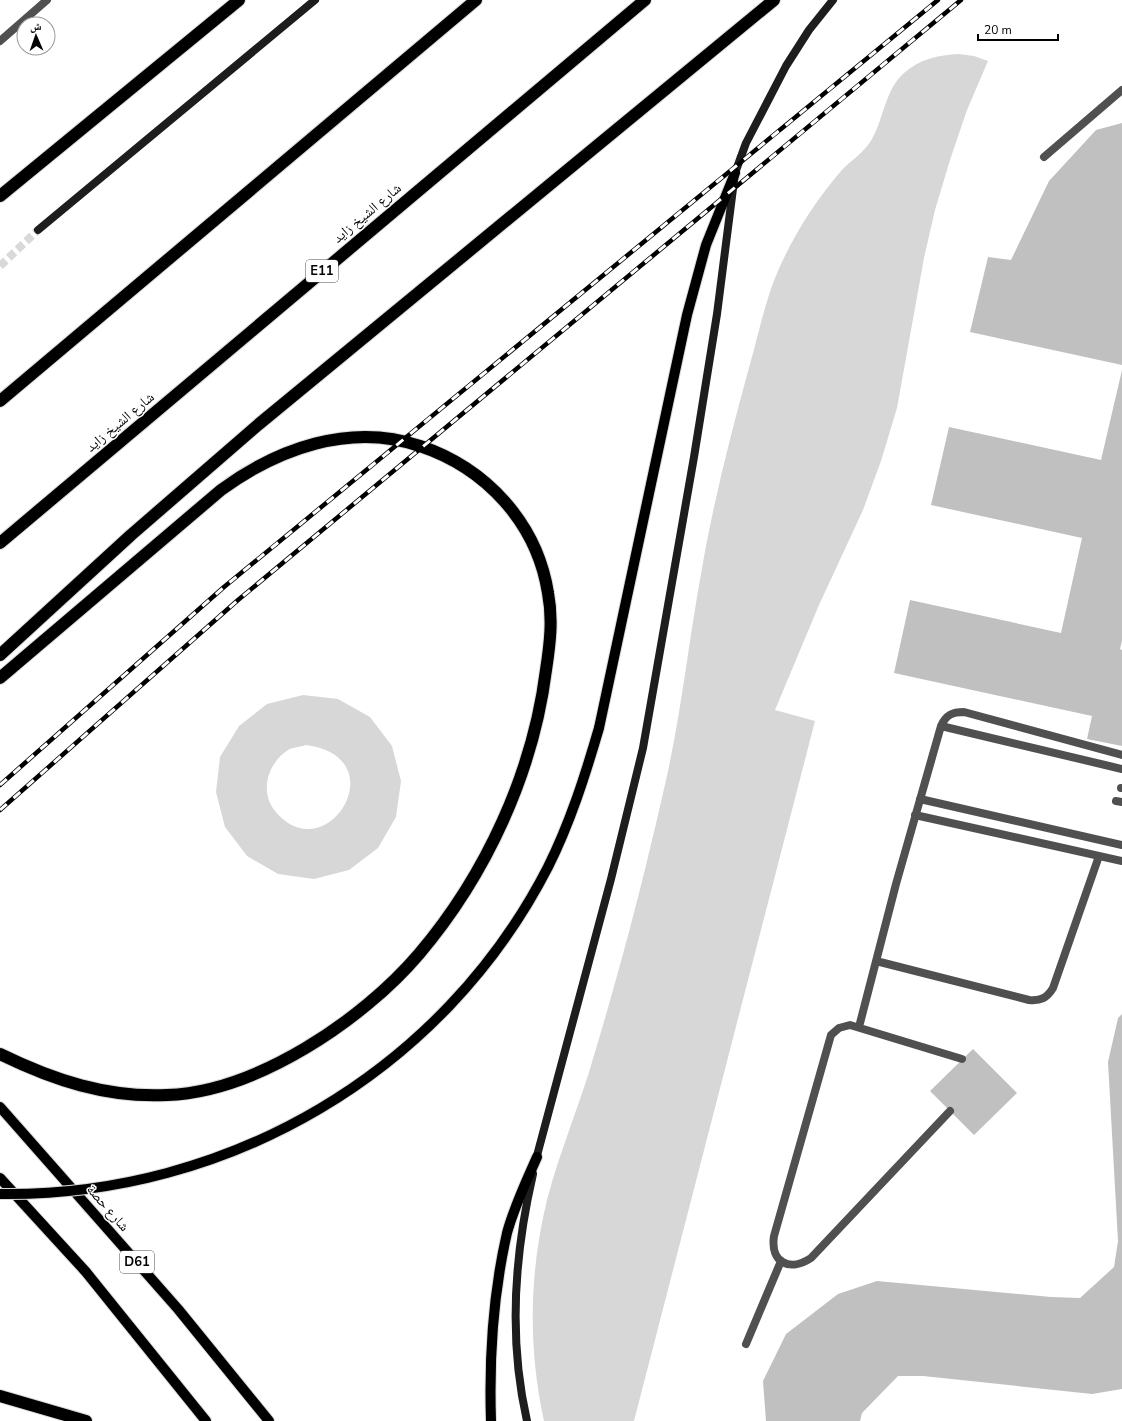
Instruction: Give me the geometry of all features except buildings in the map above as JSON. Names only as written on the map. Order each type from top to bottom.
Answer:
[{"type":"highway","points":[[0,196],[239,0]]},
{"type":"highway","points":[[0,401],[476,0]]},
{"type":"highway","name":"شارع الشيخ زايد","points":[[0,543],[645,0]]},
{"type":"highway","points":[[0,655],[131,535],[259,424],[774,0]]},
{"type":"highway","points":[[0,678],[221,490],[242,475],[288,451],[339,439],[389,439],[413,443],[457,461],[477,474],[511,507],[524,527],[535,548],[543,570],[548,593],[551,617],[545,683],[534,732],[524,767],[509,807],[469,884],[446,919],[419,954],[389,986],[356,1014],[320,1040],[281,1061],[248,1076],[200,1090],[169,1095],[116,1093],[79,1086],[50,1077],[0,1054]]},
{"type":"highway","points":[[0,1396],[86,1421]]},
{"type":"main road","points":[[38,230],[315,0]]},
{"type":"main road","points":[[0,1194],[76,1192],[125,1184],[173,1172],[221,1157],[267,1138],[311,1115],[353,1089],[392,1059],[430,1026],[464,990],[495,952],[523,910],[548,868],[568,822],[585,776],[599,728],[687,315],[706,245],[746,143],[786,66],[809,30],[833,0]]},
{"type":"main road","points":[[527,1421],[517,1358],[515,1302],[520,1241],[536,1157],[611,879],[643,748],[694,457],[717,314],[735,173]]},
{"type":"main road","name":"شارع حصة","points":[[0,1107],[178,1310],[269,1421]]},
{"type":"main road","points":[[491,1421],[492,1354],[501,1265],[517,1201],[536,1157]]},
{"type":"main road","points":[[0,1178],[86,1272],[206,1421]]},
{"type":"street","points":[[0,41],[47,0]]},
{"type":"street","points":[[1044,156],[1122,90]]},
{"type":"street","points":[[859,1027],[915,815],[941,726],[950,714],[964,712],[1122,755]]},
{"type":"street","points":[[941,726],[1122,770]]},
{"type":"street","points":[[920,800],[1122,845]]},
{"type":"street","points":[[915,815],[1122,861]]},
{"type":"street","points":[[876,961],[1029,1000],[1044,999],[1050,994],[1053,988],[1099,856]]},
{"type":"street","points":[[950,1111],[811,1258],[802,1264],[790,1265],[781,1261],[775,1254],[772,1245],[774,1236],[831,1035],[839,1028],[850,1025],[962,1059]]},
{"type":"street","points":[[746,1344],[781,1261]]},
{"type":"shaded area","points":[[959,54],[974,56],[988,61],[967,110],[935,210],[924,258],[897,408],[881,461],[863,510],[819,605],[775,710],[815,721],[634,1421],[544,1421],[535,1366],[533,1338],[534,1283],[541,1228],[552,1181],[589,1071],[605,1017],[652,842],[673,747],[711,521],[729,442],[761,321],[775,278],[788,249],[821,196],[841,171],[869,144],[876,131],[889,96],[898,80],[910,68],[923,61],[944,55]]},
{"type":"shaded area","points":[[303,695],[338,699],[370,717],[392,746],[401,781],[396,817],[378,848],[349,870],[314,879],[278,874],[247,856],[225,827],[216,792],[220,757],[239,726],[267,704]],"holes":[[[306,745],[333,754],[347,769],[350,788],[344,806],[331,821],[314,829],[295,826],[275,811],[267,795],[268,778],[275,762],[288,750]]]},
{"type":"tunnel","points":[[0,266],[38,230]]},
{"type":"railway","points":[[0,785],[224,587],[938,0]]},
{"type":"railway","points":[[0,810],[238,600],[961,0]]}]
